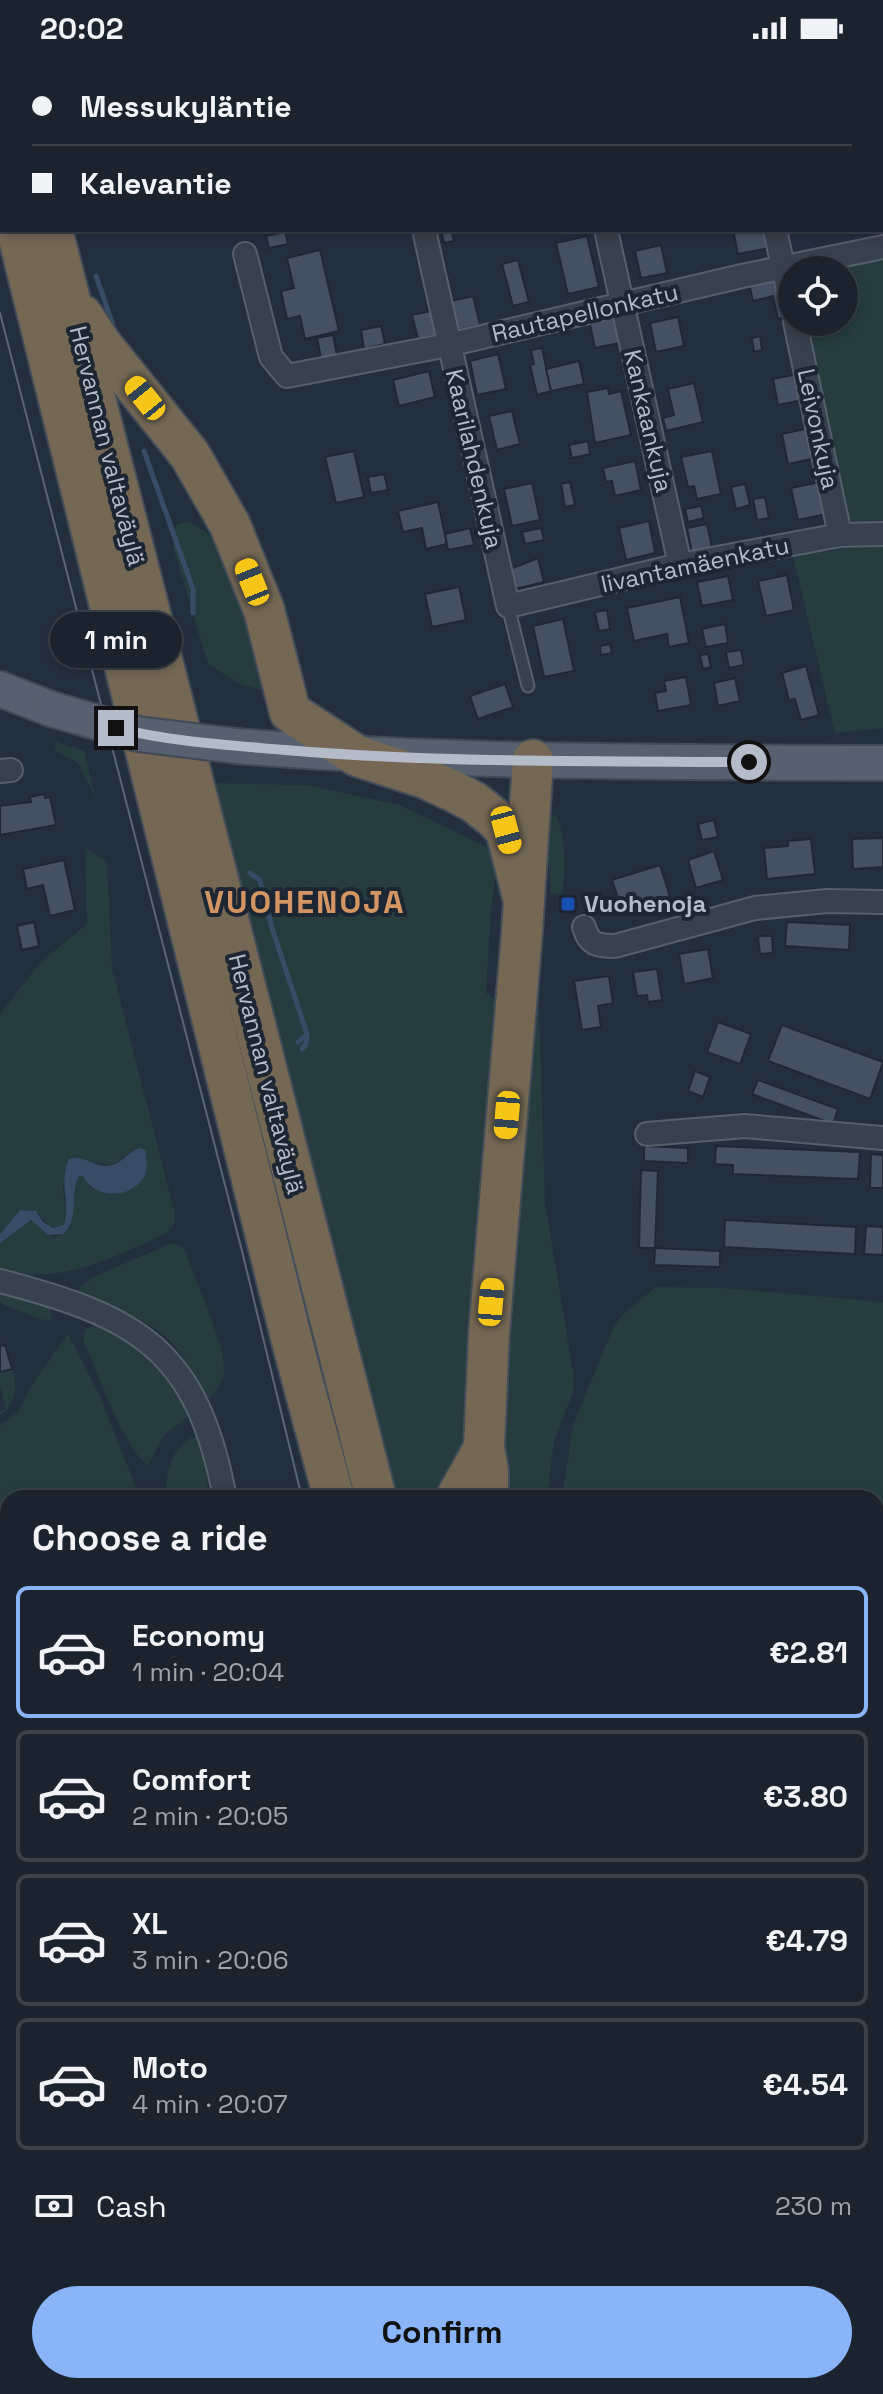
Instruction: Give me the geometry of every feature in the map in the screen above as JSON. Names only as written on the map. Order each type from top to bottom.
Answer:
[{"type":"highway","name":"Hervannan valtaväylä","points":[[17,232],[293,1345],[332,1490]]},
{"type":"highway","name":"Hervannan valtaväylä","points":[[53,232],[374,1490]]},
{"type":"highway","points":[[69,295],[101,344],[190,455],[230,525],[264,610],[290,712],[357,756],[425,778],[474,802],[494,818],[506,830],[524,901]]},
{"type":"highway","points":[[480,1490],[488,1470],[484,1448],[489,1333],[533,760]]},
{"type":"main road","points":[[0,689],[51,709],[138,734],[236,746],[357,756],[464,760],[883,763]]},
{"type":"street","name":"Kaarilahdenkuja","points":[[424,232],[508,606]]},
{"type":"street","name":"Kankaankuja","points":[[606,232],[680,565]]},
{"type":"street","points":[[775,232],[781,256]]},
{"type":"street","name":"Rautapellonkatu","points":[[841,256],[883,247]]},
{"type":"street","name":"Rautapellonkatu","points":[[245,254],[271,357],[287,376],[448,345],[778,269]]},
{"type":"street","name":"Leivonkuja","points":[[798,336],[840,535]]},
{"type":"street","name":"Iivantamäenkatu","points":[[508,606],[680,565],[840,535],[883,534]]},
{"type":"street","points":[[584,927],[587,938],[596,946],[615,946],[755,908],[827,901],[883,902]]},
{"type":"street","points":[[647,1134],[745,1126],[883,1138]]},
{"type":"street","points":[[0,1281],[85,1306],[111,1316],[146,1337],[173,1364],[188,1388],[206,1427],[223,1490]]},
{"type":"lane","name":"Kaarilahdenkuja","points":[[508,606],[528,686]]},
{"type":"green space","points":[[883,256],[883,524],[854,524],[847,519],[808,336],[858,336],[858,261]]},
{"type":"green space","points":[[189,521],[221,543],[262,652],[267,691],[241,685],[208,664],[173,547],[176,525]]},
{"type":"green space","points":[[883,547],[883,728],[835,733],[793,556]]},
{"type":"green space","points":[[56,742],[84,751],[96,799],[78,763],[54,750]]},
{"type":"green space","points":[[207,783],[307,785],[400,805],[489,848],[495,858],[486,993],[495,1000],[501,1030],[468,1419],[456,1471],[438,1490],[392,1490]]},
{"type":"green space","points":[[551,815],[557,816],[560,826],[564,864],[563,893],[551,894],[547,849]]},
{"type":"green space","points":[[85,848],[107,865],[112,968],[175,1214],[174,1224],[166,1234],[86,1267],[46,1274],[0,1271],[0,1243],[26,1223],[33,1221],[48,1235],[56,1237],[70,1228],[79,1176],[83,1176],[90,1187],[109,1194],[135,1185],[145,1174],[146,1151],[133,1150],[111,1166],[67,1161],[63,1189],[64,1225],[59,1228],[49,1226],[36,1211],[24,1210],[0,1234],[0,1014],[40,963],[87,924]]},
{"type":"green space","points":[[538,974],[545,1203],[574,1378],[572,1395],[554,1441],[548,1490],[503,1490],[508,1341]]},
{"type":"green space","points":[[172,1243],[184,1248],[215,1328],[223,1359],[220,1384],[204,1401],[183,1358],[165,1336],[130,1315],[80,1294],[79,1288],[93,1277]]},
{"type":"green space","points":[[656,1287],[724,1288],[883,1302],[883,1490],[563,1490],[573,1425],[614,1326],[622,1315]]},
{"type":"green space","points":[[0,1290],[50,1307],[52,1319],[43,1320],[0,1303]]},
{"type":"green space","points":[[98,1325],[126,1337],[168,1371],[191,1414],[164,1435],[148,1465],[129,1443],[120,1426],[83,1340],[85,1329]]},
{"type":"green space","points":[[68,1334],[101,1399],[137,1490],[0,1490],[0,1425],[18,1412],[32,1385]]},
{"type":"green space","points":[[12,1369],[15,1395],[10,1406],[0,1415],[0,1411],[6,1409],[0,1387],[0,1372]]},
{"type":"green space","points":[[196,1436],[204,1452],[208,1490],[166,1490],[175,1453]]},
{"type":"water","points":[[140,1148],[146,1151],[146,1171],[138,1185],[112,1194],[95,1189],[83,1176],[79,1176],[73,1215],[63,1234],[48,1235],[31,1220],[0,1243],[0,1234],[20,1210],[36,1211],[43,1222],[53,1228],[64,1225],[65,1176],[69,1159],[112,1165]]},
{"type":"building","points":[[285,232],[288,244],[269,248],[266,236]]},
{"type":"building","points":[[441,232],[452,232],[454,241],[444,243]]},
{"type":"building","points":[[733,232],[765,232],[769,248],[738,254]]},
{"type":"building","points":[[587,236],[599,287],[568,294],[556,243]]},
{"type":"building","points":[[661,245],[667,273],[641,278],[635,251]]},
{"type":"building","points":[[320,250],[339,331],[305,339],[300,316],[287,319],[281,291],[294,288],[287,258]]},
{"type":"building","points":[[518,260],[529,302],[513,306],[502,264]]},
{"type":"building","points":[[778,277],[778,319],[773,296],[753,301],[749,283]]},
{"type":"building","points":[[473,296],[480,325],[458,330],[451,301]]},
{"type":"building","points":[[431,311],[437,335],[418,339],[412,315]]},
{"type":"building","points":[[617,313],[624,342],[595,348],[589,319]]},
{"type":"building","points":[[678,317],[684,346],[656,352],[650,323]]},
{"type":"building","points":[[381,326],[385,344],[364,349],[361,330]]},
{"type":"building","points":[[333,335],[337,355],[321,358],[317,338]]},
{"type":"building","points":[[760,336],[762,350],[754,352],[752,338]]},
{"type":"building","points":[[542,348],[551,391],[537,395],[530,365],[534,364],[531,350]]},
{"type":"building","points":[[498,354],[506,389],[477,395],[470,361]]},
{"type":"building","points":[[579,361],[584,384],[551,391],[546,369]]},
{"type":"building","points":[[429,371],[435,397],[399,406],[393,380]]},
{"type":"building","points":[[797,374],[803,400],[778,405],[773,379]]},
{"type":"building","points":[[694,383],[703,422],[666,431],[663,418],[674,415],[668,389]]},
{"type":"building","points":[[608,388],[609,394],[621,391],[631,435],[595,443],[587,392]]},
{"type":"building","points":[[512,411],[520,444],[497,450],[489,416]]},
{"type":"building","points":[[809,428],[816,458],[788,464],[782,434]]},
{"type":"building","points":[[588,441],[590,454],[572,458],[569,445]]},
{"type":"building","points":[[354,451],[364,497],[336,503],[325,457]]},
{"type":"building","points":[[712,451],[721,494],[697,499],[694,486],[688,487],[681,457]]},
{"type":"building","points":[[635,461],[641,490],[615,496],[612,481],[606,482],[603,468]]},
{"type":"building","points":[[384,474],[388,490],[371,493],[368,477]]},
{"type":"building","points":[[570,482],[575,505],[565,507],[561,484]]},
{"type":"building","points":[[820,482],[827,514],[798,520],[791,488]]},
{"type":"building","points":[[532,483],[540,520],[512,526],[504,489]]},
{"type":"building","points":[[745,484],[750,505],[736,509],[731,487]]},
{"type":"building","points":[[765,497],[769,518],[757,520],[753,499]]},
{"type":"building","points":[[438,502],[447,544],[426,549],[422,528],[403,532],[398,511]]},
{"type":"building","points":[[701,506],[704,518],[688,522],[685,509]]},
{"type":"building","points":[[649,521],[655,553],[626,560],[619,528]]},
{"type":"building","points":[[707,524],[712,548],[692,553],[687,528]]},
{"type":"building","points":[[470,528],[474,545],[448,550],[445,534]]},
{"type":"building","points":[[541,528],[544,540],[525,544],[522,532]]},
{"type":"building","points":[[538,558],[544,582],[515,589],[510,569]]},
{"type":"building","points":[[787,575],[794,610],[766,616],[758,581]]},
{"type":"building","points":[[728,576],[733,600],[702,606],[697,582]]},
{"type":"building","points":[[459,587],[466,620],[432,627],[425,594]]},
{"type":"building","points":[[680,597],[689,643],[669,647],[667,634],[634,641],[627,608]]},
{"type":"building","points":[[607,610],[610,629],[599,631],[595,612]]},
{"type":"building","points":[[563,619],[574,671],[544,677],[533,626]]},
{"type":"building","points":[[725,624],[728,643],[706,647],[702,629]]},
{"type":"building","points":[[610,644],[612,653],[601,655],[600,646]]},
{"type":"building","points":[[741,650],[744,665],[729,668],[726,652]]},
{"type":"building","points":[[708,654],[711,667],[703,669],[700,655]]},
{"type":"building","points":[[806,666],[819,715],[801,720],[795,699],[789,700],[782,673]]},
{"type":"building","points":[[686,677],[691,705],[658,711],[655,693],[666,691],[664,681]]},
{"type":"building","points":[[735,678],[740,701],[718,706],[714,683]]},
{"type":"building","points":[[505,684],[513,707],[478,719],[470,696]]},
{"type":"building","points":[[44,794],[45,798],[50,797],[56,825],[0,835],[0,806],[31,802],[30,797]]},
{"type":"building","points":[[714,820],[718,837],[702,840],[698,824]]},
{"type":"building","points":[[883,838],[883,867],[853,869],[852,839]]},
{"type":"building","points":[[811,839],[815,874],[767,879],[764,848],[788,846],[788,841]]},
{"type":"building","points":[[714,851],[723,880],[696,888],[688,860]]},
{"type":"building","points":[[64,860],[75,910],[50,916],[43,885],[27,889],[23,869]]},
{"type":"building","points":[[660,865],[670,897],[623,912],[612,880]]},
{"type":"building","points":[[34,922],[39,946],[22,950],[17,926]]},
{"type":"building","points":[[787,922],[850,925],[849,950],[785,946]]},
{"type":"building","points":[[758,936],[772,936],[773,953],[760,954]]},
{"type":"building","points":[[708,949],[713,978],[684,984],[679,954]]},
{"type":"building","points":[[657,969],[662,1000],[648,1002],[647,995],[637,996],[633,972]]},
{"type":"building","points":[[609,976],[613,1003],[598,1006],[601,1027],[582,1030],[574,981]]},
{"type":"building","points":[[718,1022],[751,1034],[740,1064],[707,1052]]},
{"type":"building","points":[[782,1025],[883,1062],[870,1099],[768,1061]]},
{"type":"building","points":[[695,1071],[710,1077],[703,1097],[688,1091]]},
{"type":"building","points":[[758,1080],[838,1109],[833,1124],[752,1094]]},
{"type":"building","points":[[644,1146],[688,1148],[688,1163],[644,1161]]},
{"type":"building","points":[[716,1146],[860,1152],[858,1179],[733,1174],[733,1165],[715,1164]]},
{"type":"building","points":[[871,1154],[883,1155],[883,1188],[870,1188]]},
{"type":"building","points":[[641,1170],[658,1171],[655,1248],[639,1248]]},
{"type":"building","points":[[725,1220],[856,1227],[855,1254],[724,1247]]},
{"type":"building","points":[[866,1226],[883,1227],[883,1255],[864,1254]]},
{"type":"building","points":[[655,1248],[720,1251],[720,1267],[654,1265]]},
{"type":"building","points":[[5,1345],[12,1369],[0,1372],[0,1346]]},
{"type":"waterway","name":"Vuohenoja","points":[[96,276],[114,328]]},
{"type":"waterway","name":"Vuohenoja","points":[[144,451],[193,589],[193,613]]},
{"type":"waterway","name":"Vuohenoja","points":[[250,873],[260,880],[272,928],[307,1034],[298,1042]]},
{"type":"waterway","name":"Vuohenoja","points":[[302,1049],[307,1035]]},
{"type":"tram line","points":[[0,313],[242,1251],[300,1490]]},
{"type":"place","name":"Vuohenoja","points":[[568,904]]},
{"type":"district","name":"VUOHENOJA","points":[[305,902]]},
{"type":"route","points":[[116,728],[187,742],[357,756],[749,762]]}]
